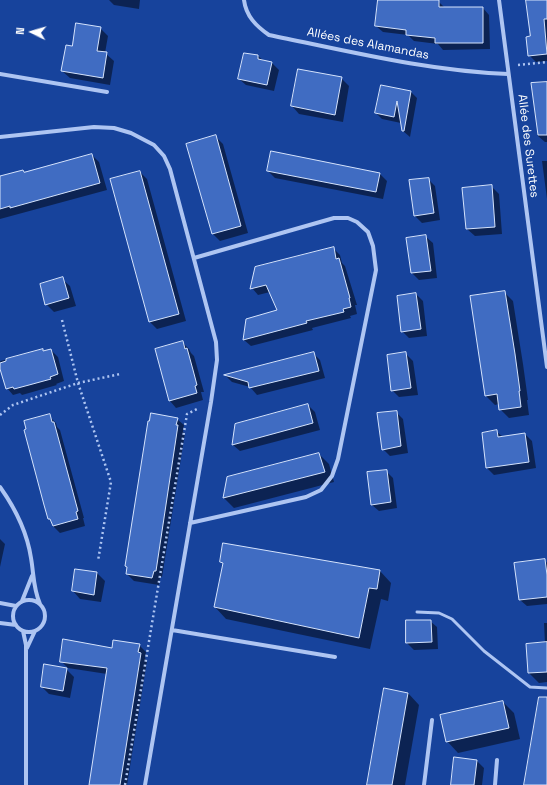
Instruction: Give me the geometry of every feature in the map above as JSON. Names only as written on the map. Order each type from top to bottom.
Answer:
[{"type":"street","name":"Allées des Alamandas","points":[[244,0],[245,9],[256,26],[269,35],[397,61],[490,74],[508,74]]},
{"type":"street","name":"Allée des Surettes","points":[[499,0],[547,367]]},
{"type":"street","points":[[0,74],[107,92]]},
{"type":"street","points":[[0,137],[80,128],[114,128],[131,134],[154,146],[164,156],[170,169],[216,342],[217,360],[211,402],[145,785]]},
{"type":"street","points":[[190,523],[306,497],[321,490],[332,476],[338,459],[376,270],[373,246],[368,232],[357,222],[348,218],[334,218],[194,258]]},
{"type":"street","points":[[0,487],[16,513],[26,536],[31,556],[34,588],[40,604],[43,607],[45,616],[42,625],[35,631],[26,652]]},
{"type":"street","points":[[22,602],[33,572]]},
{"type":"street","points":[[26,785],[25,638],[23,631],[16,625],[13,614],[16,606],[22,602],[31,600],[40,604]]},
{"type":"street","points":[[0,603],[16,606]]},
{"type":"street","points":[[0,622],[16,625]]},
{"type":"street","points":[[172,630],[335,657]]},
{"type":"street","points":[[23,631],[35,631]]},
{"type":"street","points":[[424,785],[432,720]]},
{"type":"street","points":[[495,785],[497,760]]},
{"type":"lane","points":[[417,612],[439,613],[452,619],[484,651],[530,687],[547,688]]},
{"type":"path","points":[[507,65],[523,66],[547,62]]},
{"type":"path","points":[[62,320],[78,383],[111,482],[98,561]]},
{"type":"path","points":[[0,415],[13,405],[78,383],[120,374]]},
{"type":"path","points":[[125,785],[187,414],[211,402]]},
{"type":"building","points":[[378,0],[439,0],[439,7],[483,7],[483,43],[435,43],[435,38],[406,35],[406,30],[375,26]]},
{"type":"building","points":[[526,0],[547,0],[547,19],[544,19],[547,54],[528,56],[526,37],[530,36]]},
{"type":"building","points":[[76,23],[101,27],[97,51],[107,52],[103,78],[61,71],[66,45],[72,46]]},
{"type":"building","points":[[244,53],[258,55],[258,59],[272,62],[267,85],[238,79]]},
{"type":"building","points":[[298,69],[342,77],[335,115],[291,106]]},
{"type":"building","points":[[547,82],[547,135],[538,135],[531,83]]},
{"type":"building","points":[[381,85],[411,91],[404,131],[402,131],[397,101],[394,117],[375,113]]},
{"type":"building","points":[[216,135],[241,226],[212,234],[186,144]]},
{"type":"building","points":[[271,151],[380,173],[376,192],[267,171]]},
{"type":"building","points":[[92,154],[100,183],[10,208],[10,206],[0,209],[0,176],[23,170],[24,172]]},
{"type":"building","points":[[140,171],[179,314],[149,322],[110,179]]},
{"type":"building","points":[[429,178],[434,213],[414,216],[409,180]]},
{"type":"building","points":[[492,185],[495,227],[466,229],[462,188]]},
{"type":"building","points":[[426,235],[431,271],[411,273],[406,238]]},
{"type":"building","points":[[334,247],[336,259],[339,258],[351,307],[343,309],[344,312],[306,321],[307,323],[243,340],[246,319],[277,310],[266,285],[250,289],[255,267]]},
{"type":"building","points":[[63,277],[69,298],[45,305],[40,284]]},
{"type":"building","points":[[505,291],[515,354],[521,407],[499,410],[497,394],[485,396],[470,296]]},
{"type":"building","points":[[416,293],[421,329],[401,332],[397,296]]},
{"type":"building","points":[[183,341],[185,349],[187,348],[193,370],[197,385],[195,386],[197,393],[169,401],[155,349]]},
{"type":"building","points":[[43,349],[43,351],[51,349],[58,374],[50,377],[51,379],[14,389],[13,387],[6,389],[0,369],[0,363],[6,361],[6,359]]},
{"type":"building","points":[[314,352],[319,371],[249,388],[248,382],[224,375]]},
{"type":"building","points":[[406,352],[411,388],[391,391],[387,355]]},
{"type":"building","points":[[308,404],[313,423],[232,445],[235,424]]},
{"type":"building","points":[[397,411],[401,446],[382,450],[377,413]]},
{"type":"building","points":[[151,413],[178,418],[156,571],[154,571],[152,578],[126,574],[127,567],[125,566],[148,421]]},
{"type":"building","points":[[50,414],[52,422],[54,422],[78,511],[76,512],[78,519],[53,526],[50,519],[48,519],[24,430],[26,429],[24,421]]},
{"type":"building","points":[[497,430],[498,437],[525,433],[529,462],[486,468],[482,433]]},
{"type":"building","points":[[319,453],[325,472],[223,498],[227,477]]},
{"type":"building","points":[[387,470],[391,502],[371,505],[367,472]]},
{"type":"building","points":[[223,543],[380,570],[377,589],[369,588],[359,638],[214,607],[223,563],[220,562]]},
{"type":"building","points":[[545,559],[547,597],[519,600],[514,563]]},
{"type":"building","points":[[75,569],[97,572],[94,595],[72,591]]},
{"type":"building","points":[[406,620],[431,620],[432,642],[406,643]]},
{"type":"building","points":[[63,639],[112,648],[113,640],[140,644],[138,652],[141,653],[120,785],[89,785],[107,668],[60,662]]},
{"type":"building","points":[[547,642],[547,672],[528,673],[526,644]]},
{"type":"building","points":[[44,664],[67,668],[63,691],[41,687]]},
{"type":"building","points":[[384,688],[408,693],[392,785],[367,785]]},
{"type":"building","points":[[539,697],[547,697],[547,785],[524,785]]},
{"type":"building","points":[[503,701],[509,728],[446,742],[440,715]]},
{"type":"building","points":[[454,757],[477,760],[474,785],[451,785]]}]
